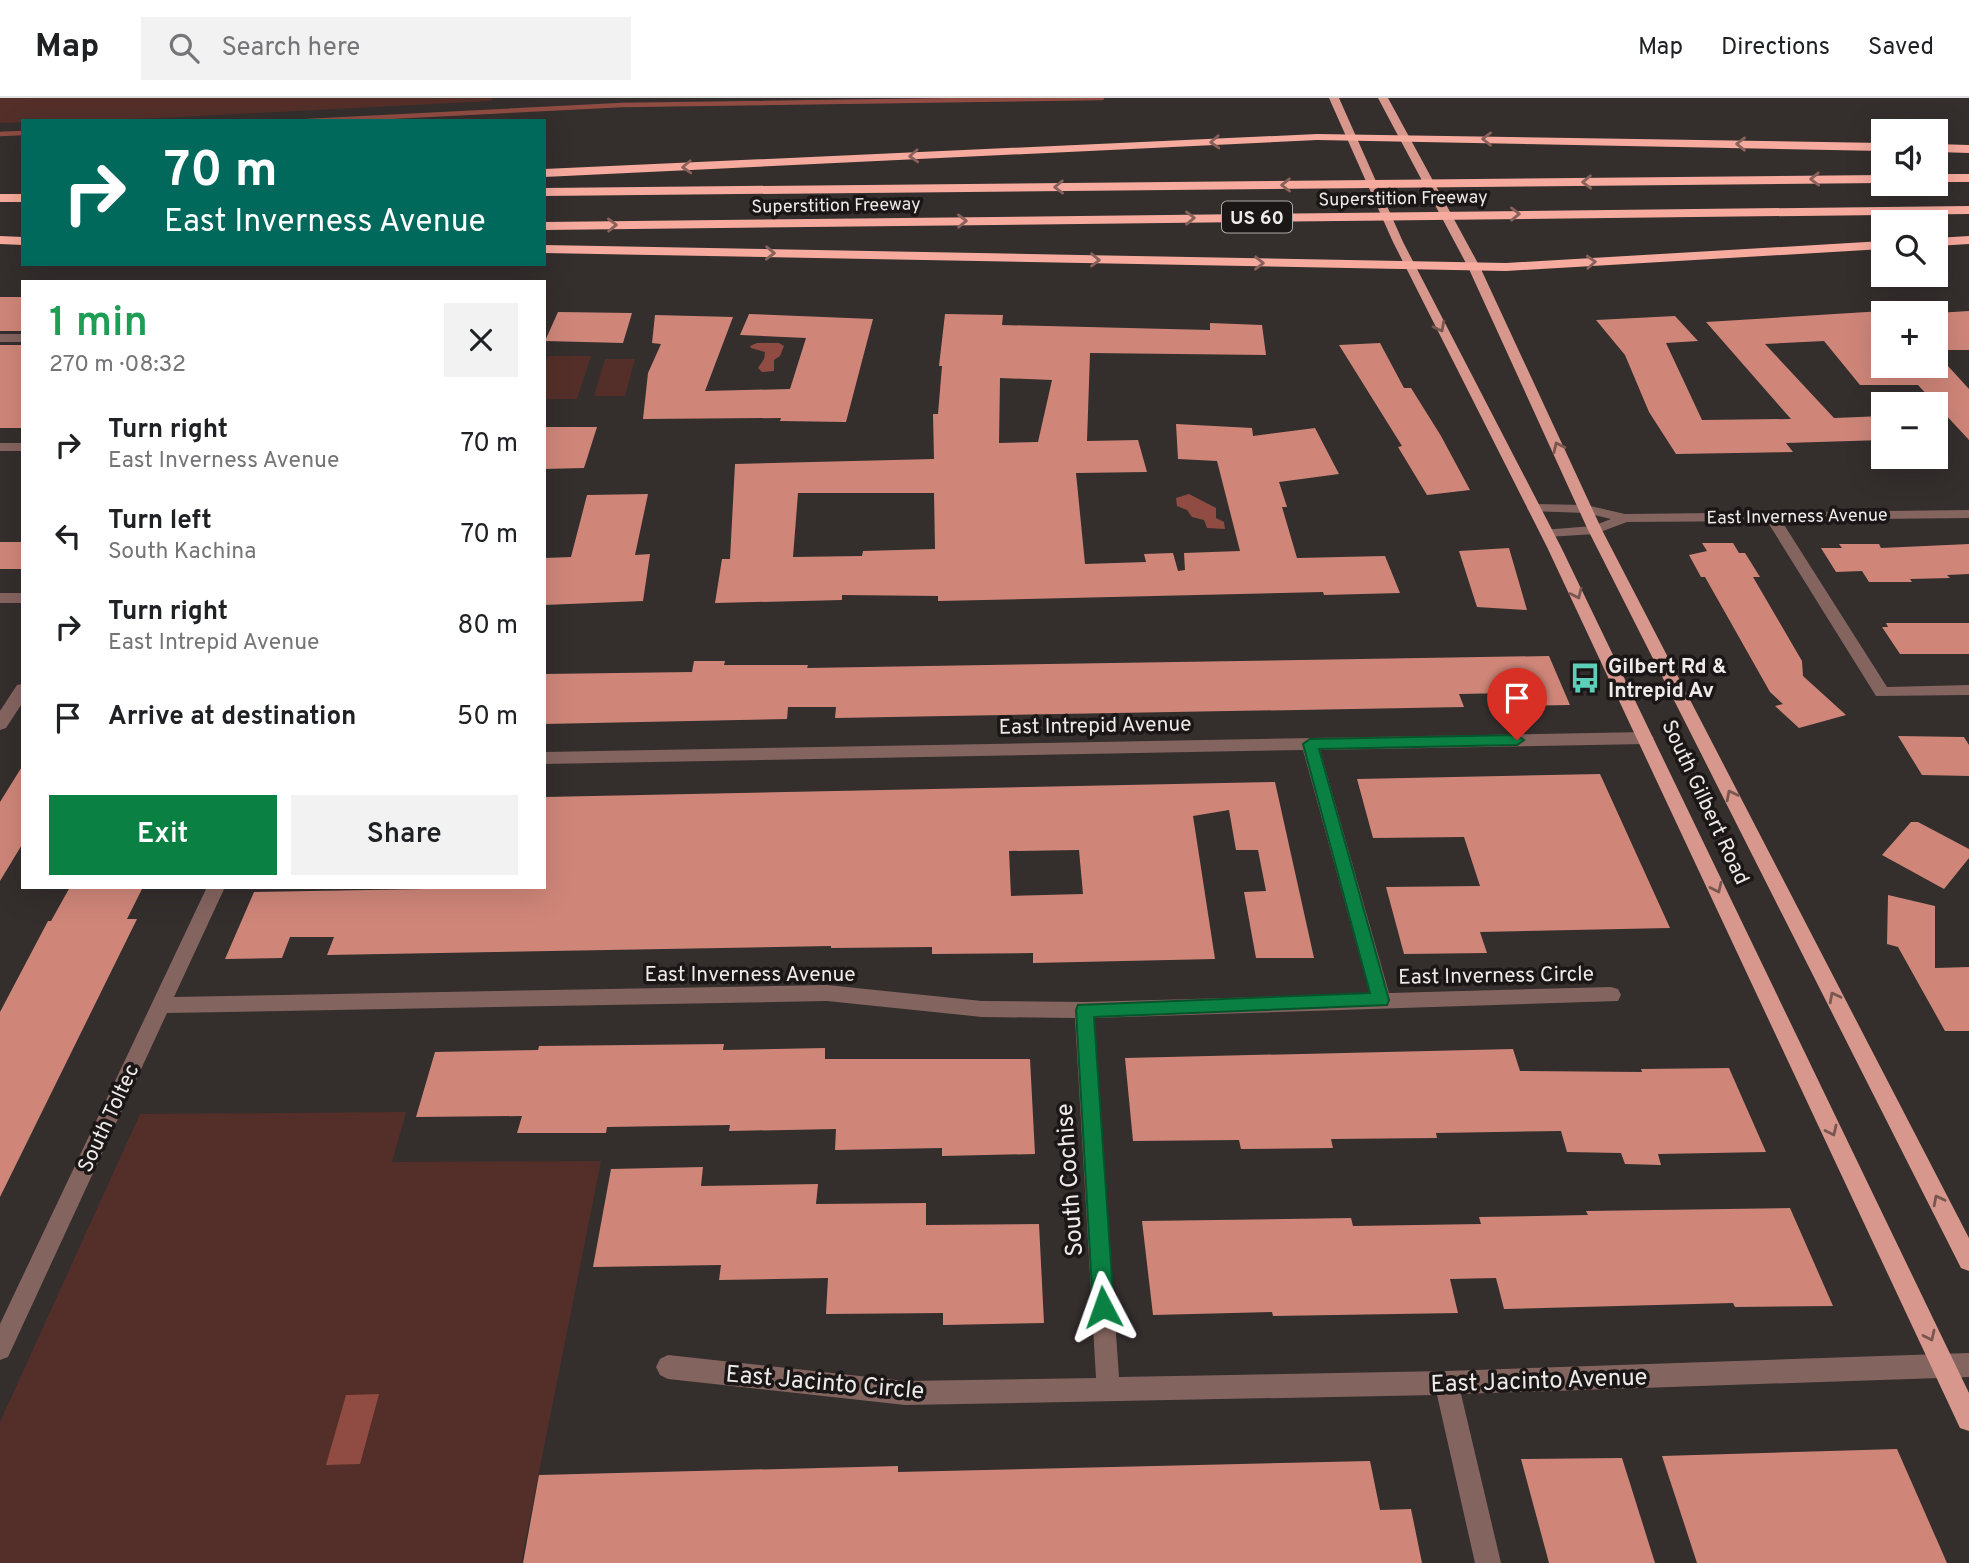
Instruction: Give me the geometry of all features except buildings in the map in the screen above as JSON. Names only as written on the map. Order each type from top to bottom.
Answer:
[{"type":"highway","points":[[546,173],[1350,137],[1871,147]]},
{"type":"highway","points":[[1948,149],[1969,149]]},
{"type":"highway","points":[[1948,178],[1969,178]]},
{"type":"highway","name":"Superstition Freeway","points":[[546,192],[1871,179]]},
{"type":"highway","points":[[0,198],[21,198]]},
{"type":"highway","name":"Superstition Freeway","points":[[546,226],[1969,210]]},
{"type":"highway","points":[[0,233],[21,233]]},
{"type":"highway","points":[[0,240],[21,241]]},
{"type":"highway","points":[[1948,241],[1969,240]]},
{"type":"highway","points":[[546,249],[1474,267],[1871,246]]},
{"type":"main road","name":"South Gilbert Road","points":[[1334,98],[1358,157],[1409,266],[1547,533],[1969,1419]]},
{"type":"main road","name":"South Gilbert Road","points":[[1383,98],[1461,241],[1595,530],[1969,1261]]},
{"type":"street","points":[[0,338],[21,338]]},
{"type":"street","points":[[0,447],[21,447]]},
{"type":"street","name":"East Inverness Avenue","points":[[1534,508],[1586,509],[1625,518],[1969,514]]},
{"type":"street","points":[[1771,516],[1882,692],[1969,690]]},
{"type":"street","name":"East Inverness Avenue","points":[[1547,533],[1595,530],[1625,518]]},
{"type":"street","points":[[0,598],[21,597]]},
{"type":"street","points":[[0,724],[21,692]]},
{"type":"street","name":"East Intrepid Avenue","points":[[546,758],[1646,738]]},
{"type":"street","points":[[1310,744],[1381,1000]]},
{"type":"street","name":"South Toltec","points":[[0,1349],[215,889]]},
{"type":"street","name":"East Inverness Avenue","points":[[160,1005],[827,993],[982,1009],[1084,1010],[1381,1000]]},
{"type":"street","name":"East Inverness Circle","points":[[1381,1000],[1611,995]]},
{"type":"street","name":"South Cochise","points":[[1084,1010],[1108,1388]]},
{"type":"street","name":"East Jacinto Avenue","points":[[1108,1388],[1446,1382],[1969,1365]]},
{"type":"street","name":"East Jacinto Circle","points":[[668,1367],[905,1393],[1108,1388]]},
{"type":"street","points":[[1446,1382],[1488,1563]]},
{"type":"shaded area","points":[[0,98],[493,98],[491,101],[160,118],[21,119],[21,122],[0,123]]},
{"type":"shaded area","points":[[757,343],[779,343],[784,346],[780,356],[774,360],[774,371],[762,372],[758,368],[765,352],[751,348],[750,346]]},
{"type":"shaded area","points":[[548,356],[591,356],[577,399],[546,399]]},
{"type":"shaded area","points":[[605,359],[635,359],[625,396],[594,396]]},
{"type":"shaded area","points":[[1189,494],[1216,508],[1216,518],[1224,522],[1225,529],[1207,528],[1204,520],[1192,517],[1187,510],[1177,506],[1176,498]]},
{"type":"shaded area","points":[[406,1112],[392,1162],[601,1161],[521,1563],[0,1563],[0,1422],[140,1114]]},
{"type":"shaded area","points":[[379,1394],[360,1464],[326,1465],[346,1395]]},
{"type":"waterway","points":[[347,119],[622,105],[1102,98]]},
{"type":"waterway","points":[[0,134],[21,133]]},
{"type":"place","name":"Gilbert Rd & Intrepid Av","points":[[1585,678]]},
{"type":"route","points":[[1103,1307],[1084,1010],[1381,1000],[1310,744],[1517,740]]}]
